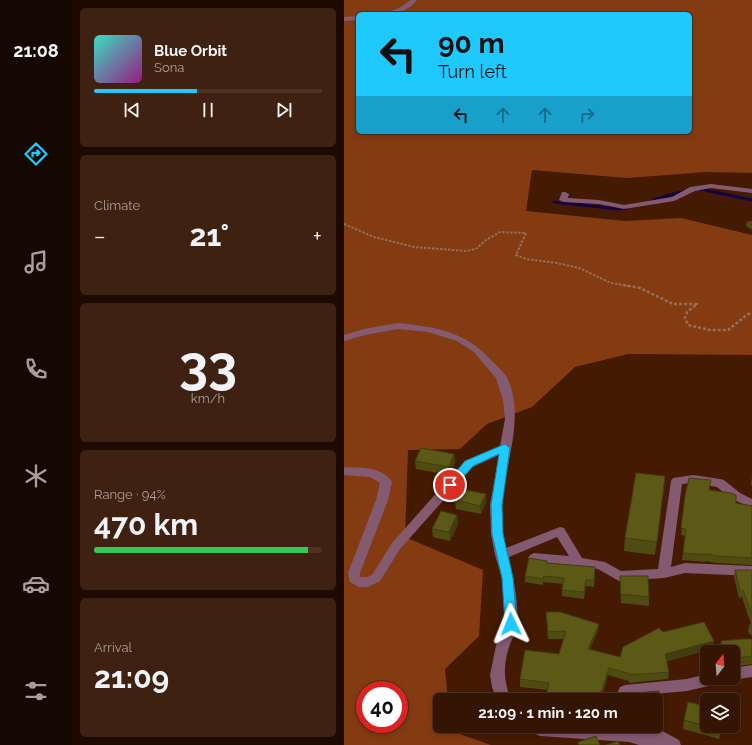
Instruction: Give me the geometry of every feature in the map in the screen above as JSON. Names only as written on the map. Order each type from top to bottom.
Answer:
[{"type":"street","points":[[395,12],[410,5],[414,0]]},
{"type":"street","points":[[344,19],[356,18]]},
{"type":"street","points":[[565,194],[564,200],[599,202],[624,207],[674,199],[693,189],[712,186],[752,191]]},
{"type":"street","points":[[344,338],[364,332],[398,326],[429,329],[460,339],[477,350],[501,377],[508,400],[510,419],[496,505],[497,534],[501,555],[508,578],[511,624],[503,646],[497,675],[501,693]]},
{"type":"street","points":[[344,471],[373,473],[386,482],[382,500],[354,573],[354,579],[359,582],[368,582],[376,578],[396,546],[469,464],[505,448]]},
{"type":"street","points":[[664,572],[677,481],[693,478],[720,483],[736,496],[752,504]]},
{"type":"street","points":[[501,555],[560,531],[578,562]]},
{"type":"street","points":[[534,558],[601,565],[619,576],[664,572],[685,568],[752,571]]},
{"type":"street","points":[[740,673],[752,671]]},
{"type":"street","points":[[625,693],[625,691],[687,685],[700,682]]},
{"type":"street","points":[[584,733],[629,736],[664,745]]},
{"type":"street","points":[[653,733],[674,745]]},
{"type":"path","points":[[344,224],[374,237],[414,247],[466,251],[476,249],[486,240],[500,232],[526,234],[524,240],[517,246],[516,255],[526,259],[557,263],[579,268],[611,283],[640,288],[673,304],[697,304],[695,308],[687,312],[685,318],[688,325],[696,328],[728,330],[748,314],[752,314]]},
{"type":"shaded area","points":[[344,0],[752,0],[752,173],[706,172],[627,178],[532,170],[526,211],[625,221],[681,218],[752,235],[752,355],[628,354],[575,367],[532,407],[487,424],[460,449],[408,450],[405,537],[483,570],[479,636],[445,669],[447,693],[433,693],[433,733],[457,733],[491,745],[344,745]]},
{"type":"building","points":[[421,448],[454,454],[449,467],[415,461]]},
{"type":"building","points":[[636,473],[665,476],[657,542],[625,538]]},
{"type":"building","points":[[689,478],[711,480],[709,490],[731,493],[736,495],[736,503],[752,506],[752,558],[683,553],[686,529],[681,528]]},
{"type":"building","points":[[461,489],[486,494],[480,506],[455,500]]},
{"type":"building","points":[[441,511],[457,515],[449,532],[432,529]]},
{"type":"building","points":[[529,558],[547,561],[547,563],[595,567],[594,580],[586,580],[584,592],[562,590],[564,578],[543,576],[543,579],[525,576]]},
{"type":"building","points":[[735,570],[752,570],[752,615],[743,590],[740,591]]},
{"type":"building","points":[[620,576],[648,576],[649,597],[621,594]]},
{"type":"building","points":[[546,612],[560,612],[599,624],[588,649],[620,657],[623,647],[659,628],[663,632],[704,622],[714,641],[665,654],[669,672],[630,675],[609,668],[601,693],[547,693],[549,683],[520,679],[525,650],[559,654],[566,631],[548,632]]},
{"type":"building","points":[[752,639],[752,656],[740,658],[740,645],[722,645],[721,641]]},
{"type":"building","points":[[659,691],[659,693],[634,693]]},
{"type":"building","points":[[688,702],[700,705],[700,724],[684,720]]},
{"type":"building","points":[[596,736],[600,745],[579,745],[578,742]]},
{"type":"building","points":[[618,741],[620,745],[606,745]]},
{"type":"waterway","points":[[700,189],[752,200]]},
{"type":"waterway","points":[[649,203],[656,199],[685,191]]},
{"type":"waterway","points":[[554,202],[619,209],[627,208]]},
{"type":"route","points":[[450,485],[469,464],[505,448],[496,505],[497,534],[501,555],[508,578],[511,624]]}]
